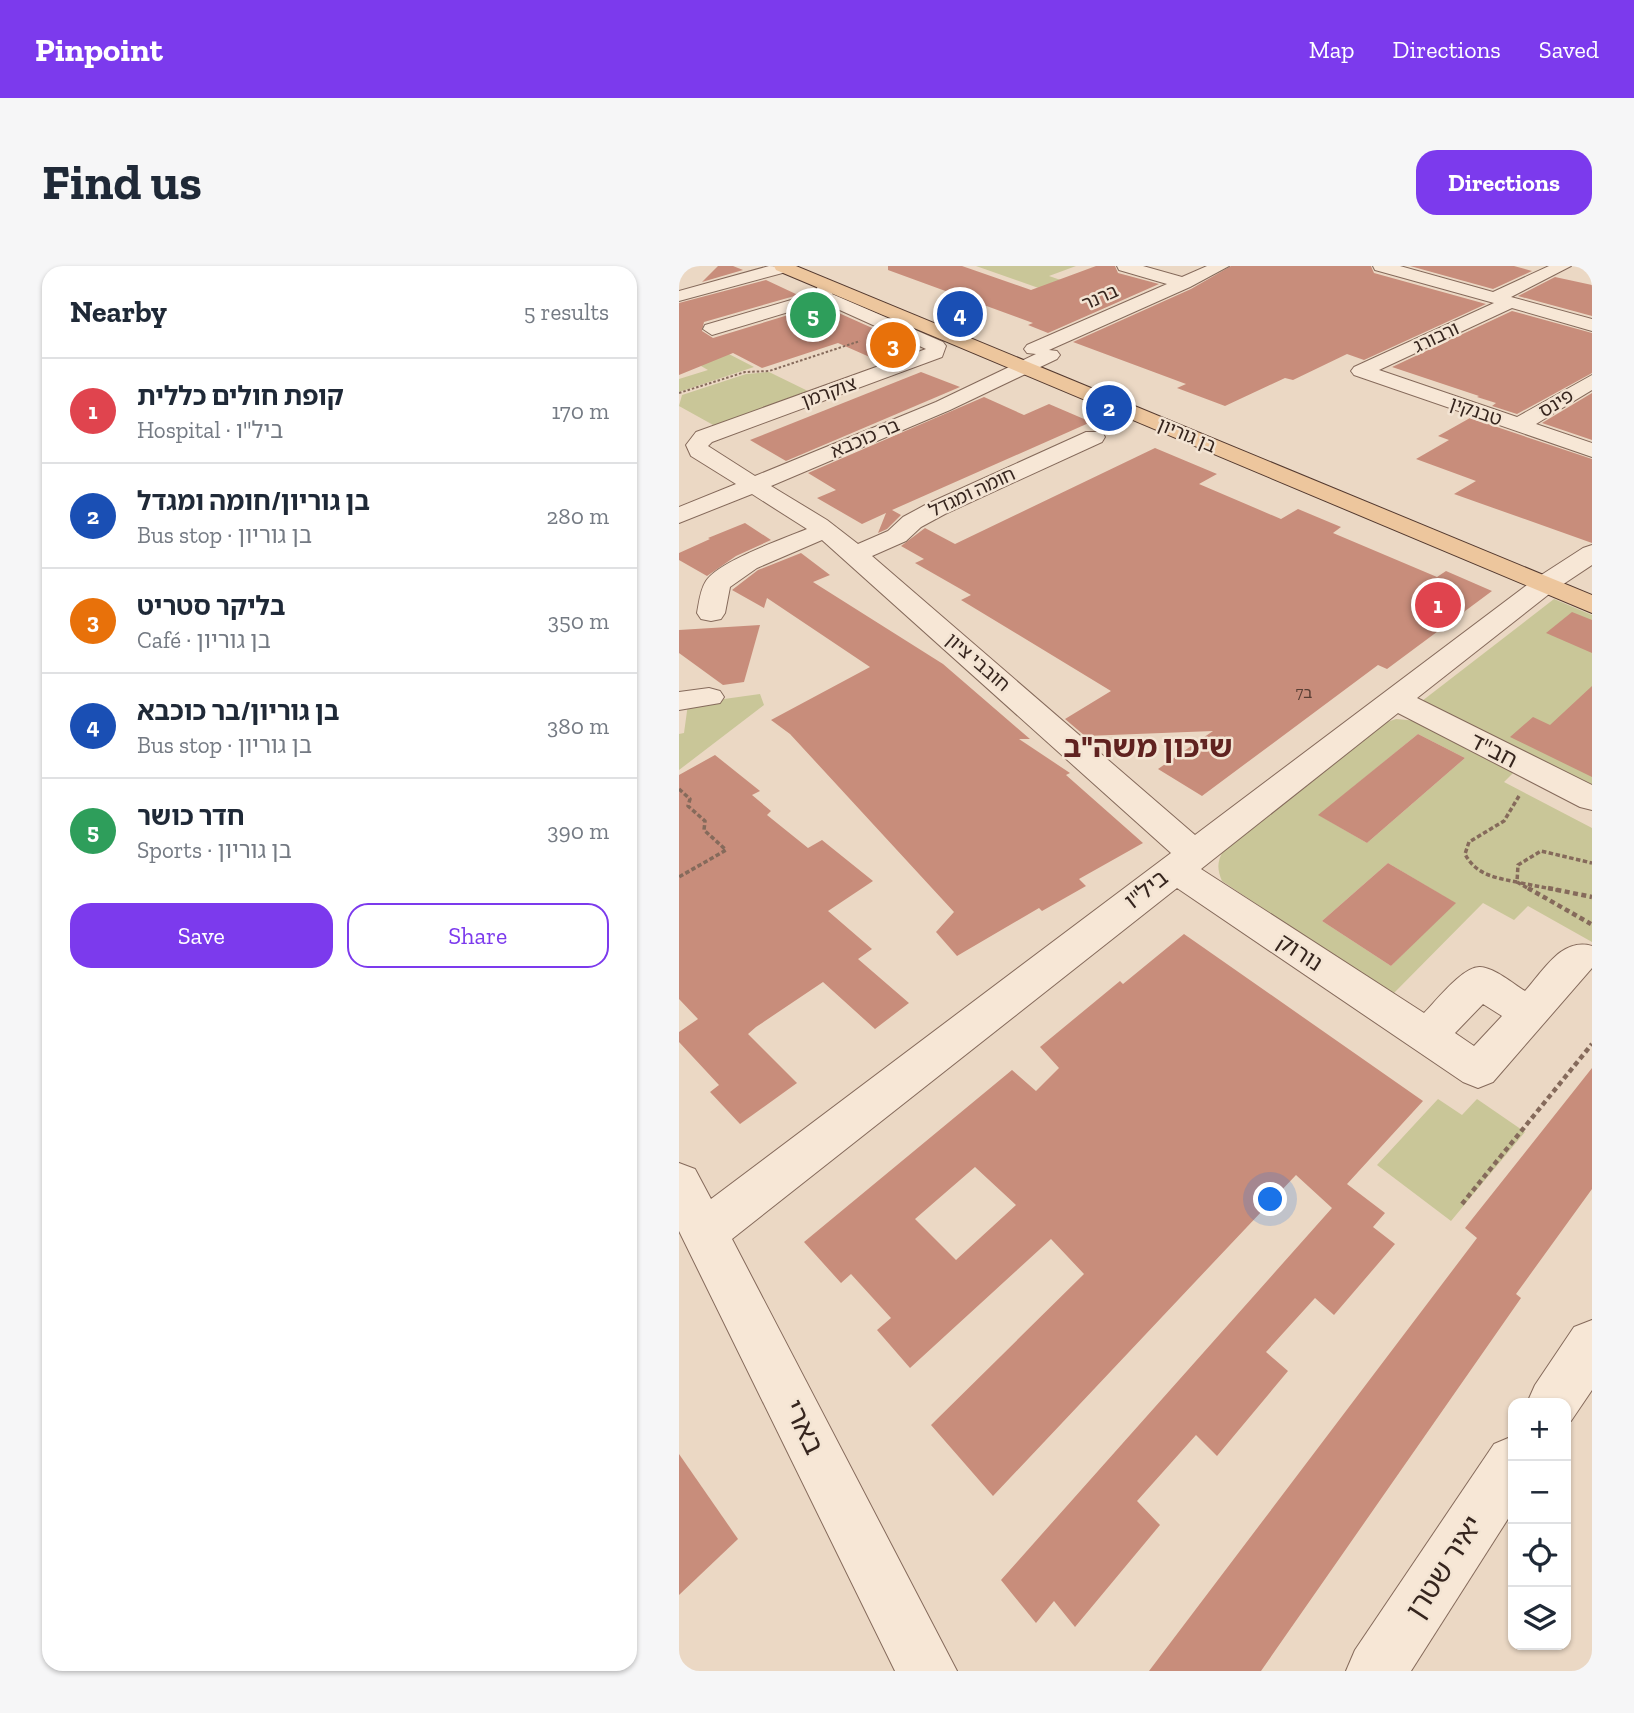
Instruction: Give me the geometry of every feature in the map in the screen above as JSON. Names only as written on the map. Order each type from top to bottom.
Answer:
[{"type":"main road","name":"בן גוריון","points":[[783,267],[830,279],[983,350],[1032,354],[1189,412]]},
{"type":"main road","points":[[983,350],[995,362],[999,371],[995,380],[1065,384]]},
{"type":"main road","name":"בן גוריון","points":[[1032,354],[1065,384],[1568,568],[1592,605]]},
{"type":"street","points":[[1125,266],[1184,283]]},
{"type":"street","name":"ברנר","points":[[1032,354],[1221,266]]},
{"type":"street","points":[[1381,266],[1592,325]]},
{"type":"street","name":"ורבורג","points":[[1361,371],[1563,266]]},
{"type":"street","points":[[679,296],[783,267]]},
{"type":"street","points":[[712,329],[830,279]]},
{"type":"street","name":"צוקרמן","points":[[752,486],[701,454],[698,441],[935,353],[936,346],[897,328],[830,279]]},
{"type":"street","name":"בר כוכבא","points":[[679,516],[943,406],[995,380],[1032,354]]},
{"type":"street","name":"טבנקין","points":[[1361,371],[1592,450]]},
{"type":"street","name":"פינס","points":[[1519,425],[1592,381]]},
{"type":"street","name":"חומה ומגדל","points":[[855,554],[897,536],[912,522],[936,509],[1094,437]]},
{"type":"street","name":"חובבי ציון","points":[[752,486],[825,530],[855,554],[1183,861]]},
{"type":"street","points":[[711,613],[717,584],[748,563],[825,530]]},
{"type":"street","name":"ביל\"ו","points":[[705,1231],[1183,861],[1568,568]]},
{"type":"street","points":[[679,701],[709,697]]},
{"type":"street","name":"חב\"ד","points":[[1396,700],[1592,799]]},
{"type":"street","name":"נורוק","points":[[1183,861],[1478,1070],[1529,1013],[1586,941]]},
{"type":"street","points":[[1427,1036],[1479,982],[1529,1013]]},
{"type":"street","name":"בארי","points":[[679,1184],[927,1671]]},
{"type":"street","points":[[1556,1398],[1592,1345]]},
{"type":"street","name":"יאיר שטרן","points":[[1376,1671],[1508,1471]]},
{"type":"path","points":[[679,393],[745,372],[769,371],[897,328]]},
{"type":"path","points":[[679,789],[690,799],[688,806],[705,821],[704,830],[726,850],[679,877]]},
{"type":"path","points":[[1523,789],[1504,821],[1469,842],[1465,853],[1468,864],[1485,876],[1592,897]]},
{"type":"path","points":[[1517,882],[1518,865],[1541,851],[1592,863]]},
{"type":"path","points":[[1517,882],[1586,941]]},
{"type":"path","points":[[1462,1204],[1592,1044]]},
{"type":"shaded area","points":[[976,266],[1076,266],[1049,276],[1084,288],[1064,297]]},
{"type":"shaded area","points":[[725,352],[754,367],[679,392],[679,379],[708,370],[694,362]]},
{"type":"shaded area","points":[[769,372],[810,392],[715,426],[679,406],[682,395],[746,374]]},
{"type":"shaded area","points":[[1554,599],[1592,615],[1592,786],[1422,701]]},
{"type":"shaded area","points":[[760,694],[764,705],[679,770],[679,734],[684,733],[688,704]]},
{"type":"shaded area","points":[[1396,719],[1418,721],[1515,771],[1504,782],[1592,828],[1592,942],[1528,906],[1514,920],[1483,903],[1392,995],[1222,881],[1218,866],[1223,851],[1387,722]],"holes":[[[1418,734],[1465,758],[1367,843],[1319,815]],[[1388,863],[1455,903],[1391,966],[1322,921]]]},
{"type":"shaded area","points":[[1438,1099],[1462,1115],[1477,1099],[1525,1132],[1451,1221],[1377,1165]]},
{"type":"building","points":[[718,266],[733,266],[743,270],[702,282]]},
{"type":"building","points":[[888,266],[962,266],[1031,290],[1096,266],[1115,266],[1118,273],[1159,284],[1048,333],[1028,325],[1033,323],[888,270]]},
{"type":"building","points":[[1231,266],[1371,266],[1374,273],[1486,304],[1364,360],[1347,354],[1293,380],[1285,378],[1225,406],[1177,388],[1186,384],[1073,342],[1191,289]]},
{"type":"building","points":[[1410,266],[1514,266],[1532,271],[1493,289]]},
{"type":"building","points":[[1555,277],[1592,285],[1592,316],[1518,296]]},
{"type":"building","points":[[766,280],[798,295],[704,322],[702,331],[713,338],[821,305],[919,349],[881,362],[838,343],[762,368],[733,353],[679,375],[679,303]]},
{"type":"building","points":[[1512,311],[1592,333],[1592,373],[1517,414],[1492,406],[1496,403],[1477,397],[1479,396],[1392,367]]},
{"type":"building","points":[[921,372],[960,387],[786,461],[750,440]]},
{"type":"building","points":[[1592,393],[1592,440],[1542,423]]},
{"type":"building","points":[[984,397],[1024,415],[1049,404],[1091,422],[892,510],[901,515],[887,529],[878,533],[886,513],[862,524],[817,498],[836,490],[808,473]]},
{"type":"building","points":[[1470,418],[1592,459],[1592,543],[1454,494],[1476,481],[1416,459],[1449,440],[1438,436]]},
{"type":"building","points":[[1155,448],[1217,474],[1199,484],[1281,519],[1298,509],[1341,527],[1333,533],[1437,577],[1446,571],[1492,591],[1387,669],[1378,665],[1202,796],[1158,769],[1213,731],[1085,736],[1065,719],[1111,691],[961,600],[971,595],[915,563],[924,559],[901,546],[925,528],[955,544]]},
{"type":"building","points":[[745,523],[771,540],[736,556],[707,576],[679,560],[679,553]]},
{"type":"building","points":[[801,553],[830,575],[813,582],[943,664],[1030,739],[1019,739],[1070,773],[1066,775],[1143,843],[1079,879],[1086,886],[1042,911],[1039,908],[957,956],[936,932],[954,912],[790,734],[771,720],[870,667],[767,598],[764,608],[732,590],[758,570]]},
{"type":"building","points":[[1572,612],[1592,620],[1592,653],[1546,633]]},
{"type":"building","points":[[760,625],[744,682],[723,685],[679,653],[679,630]]},
{"type":"building","points":[[1592,686],[1592,777],[1510,737],[1533,717],[1550,725]]},
{"type":"building","points":[[1418,734],[1465,758],[1367,843],[1318,815]]},
{"type":"building","points":[[715,755],[760,791],[752,795],[771,811],[767,815],[808,848],[822,840],[873,881],[828,911],[872,949],[858,959],[909,1003],[875,1029],[823,982],[756,1027],[748,1034],[797,1083],[740,1124],[710,1092],[719,1085],[679,1042],[679,1032],[698,1019],[679,999],[679,775]]},
{"type":"building","points":[[1388,863],[1456,903],[1391,966],[1322,921]]},
{"type":"building","points":[[1184,934],[1423,1101],[1347,1184],[1385,1213],[1373,1227],[1395,1244],[1334,1315],[1315,1298],[1266,1352],[1288,1371],[1217,1456],[1196,1435],[1137,1501],[1160,1525],[1075,1627],[1054,1601],[1036,1623],[1001,1580],[1332,1208],[1296,1175],[993,1496],[931,1425],[1084,1274],[1051,1239],[910,1368],[877,1330],[891,1318],[851,1274],[841,1283],[804,1242],[1012,1070],[1036,1091],[1059,1068],[1040,1047],[1120,981],[1123,984]],"holes":[[[975,1167],[1016,1205],[956,1260],[915,1219]]]},
{"type":"building","points":[[1592,1068],[1592,1189],[1516,1294],[1521,1298],[1261,1671],[1149,1671],[1477,1238],[1465,1228]]},
{"type":"building","points":[[679,1454],[738,1539],[679,1595]]},
{"type":"place","name":"בן גוריון/בר כוכבא","points":[[960,314]]},
{"type":"place","name":"חדר כושר","points":[[813,315]]},
{"type":"place","name":"בליקר סטריט","points":[[893,345]]},
{"type":"place","name":"בן גוריון/חומה ומגדל","points":[[1109,408]]},
{"type":"place","name":"קופת חולים כללית","points":[[1438,605]]},
{"type":"district","name":"שיכון משה\"ב","points":[[1148,747]]}]
